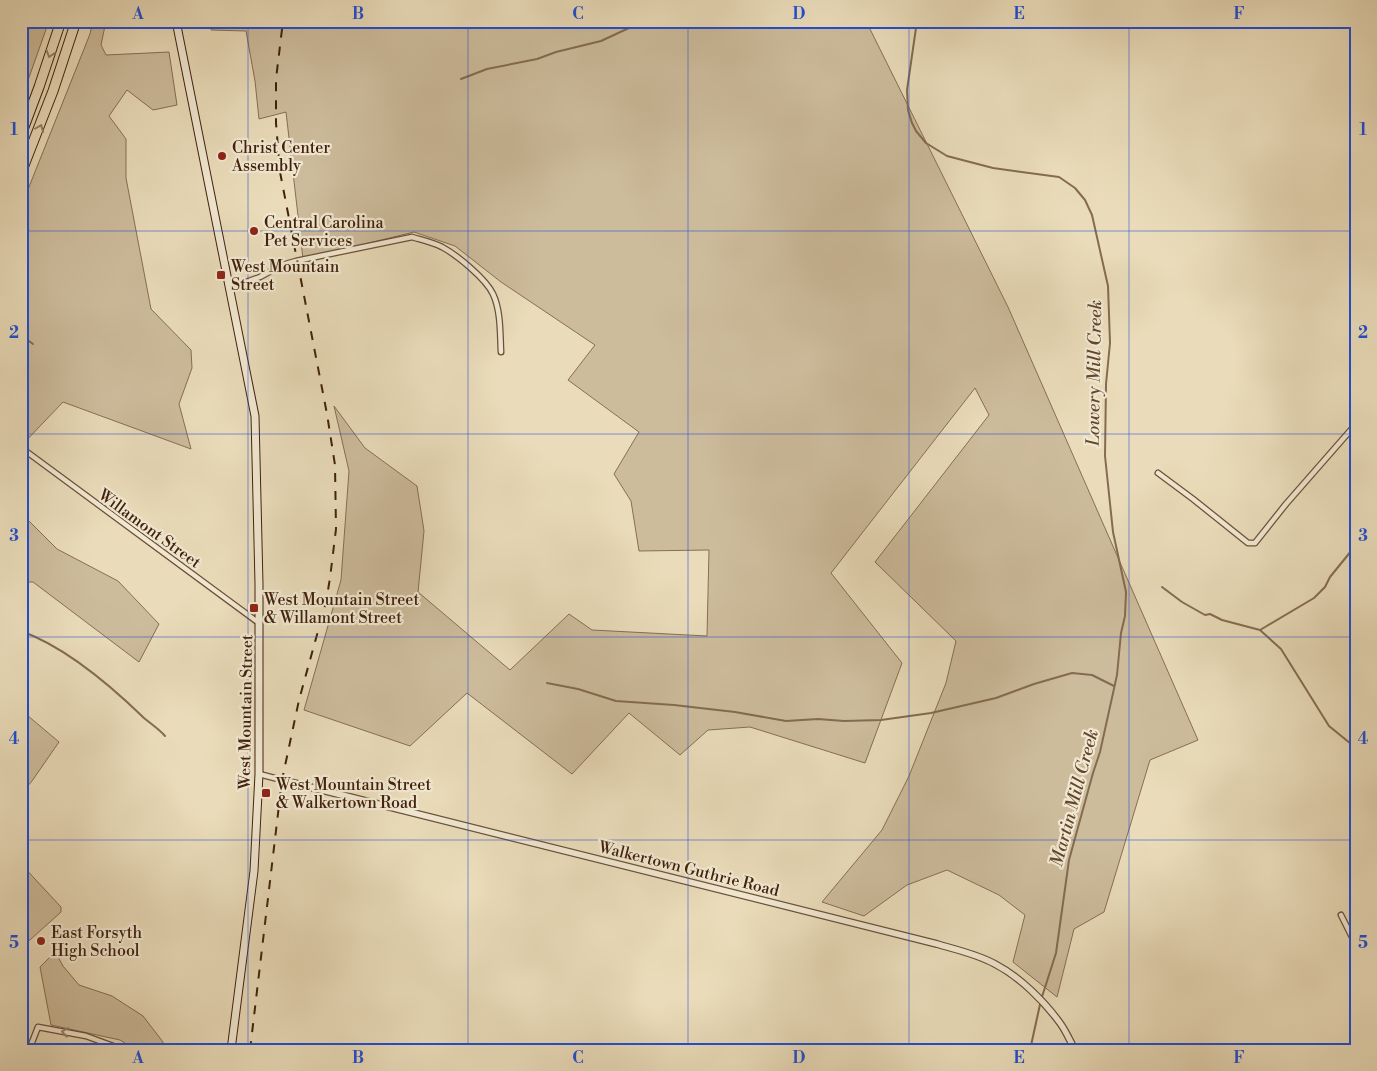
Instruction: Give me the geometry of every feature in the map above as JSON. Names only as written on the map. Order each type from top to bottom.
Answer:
[{"type":"highway","points":[[21,134],[61,21]]},
{"type":"highway","points":[[21,173],[50,99],[76,21]]},
{"type":"main road","name":"West Mountain Street","points":[[176,21],[255,416],[260,624],[259,774],[254,871],[231,1050]]},
{"type":"street","points":[[229,288],[296,261],[412,237],[428,241],[443,248],[486,283],[493,293],[497,308],[501,352]]},
{"type":"street","points":[[1158,472],[1248,543],[1255,544],[1286,504],[1356,424]]},
{"type":"street","name":"Willamont Street","points":[[27,452],[260,624]]},
{"type":"street","name":"Walkertown Guthrie Road","points":[[259,774],[937,944],[978,956],[1003,969],[1041,1000],[1061,1024],[1075,1050]]},
{"type":"street","points":[[1341,914],[1356,945]]},
{"type":"street","points":[[28,1050],[38,1027],[86,1036],[124,1050]]},
{"type":"shaded area","points":[[21,21],[49,21],[21,100]]},
{"type":"shaded area","points":[[93,21],[106,21],[101,45],[106,55],[169,52],[177,105],[153,110],[127,90],[109,116],[126,139],[126,178],[151,309],[191,350],[192,368],[179,404],[191,449],[63,402],[21,446],[21,207],[90,34]]},
{"type":"shaded area","points":[[211,21],[455,21],[461,28],[477,21],[866,21],[1008,307],[1198,740],[1150,760],[1104,912],[1074,929],[1057,997],[1013,962],[1025,915],[999,895],[947,870],[907,885],[864,916],[822,902],[882,830],[909,776],[946,683],[956,641],[875,562],[989,415],[975,388],[831,573],[902,663],[865,763],[750,727],[708,730],[680,755],[629,713],[572,774],[467,693],[410,746],[304,710],[341,580],[349,471],[334,406],[365,448],[417,486],[424,531],[418,592],[510,670],[569,614],[592,630],[707,636],[709,550],[639,551],[631,501],[614,474],[639,432],[568,380],[595,345],[501,282],[455,246],[414,232],[303,259],[286,112],[259,119],[255,81],[246,31],[211,30]]},
{"type":"shaded area","points":[[21,513],[57,549],[118,581],[159,624],[139,662],[33,582],[21,582]]},
{"type":"shaded area","points":[[21,710],[59,742],[21,794]]},
{"type":"shaded area","points":[[22,865],[61,907],[61,912],[21,948]]},
{"type":"shaded area","points":[[52,955],[57,955],[63,966],[79,985],[112,996],[143,1016],[163,1042],[162,1050],[136,1050],[120,1040],[51,1025],[40,967]]},
{"type":"waterway","points":[[461,79],[487,69],[537,59],[556,52],[601,41],[644,21]]},
{"type":"waterway","name":"Lowery Mill Creek","points":[[917,21],[907,90],[908,110],[916,131],[926,143],[947,156],[993,168],[1059,177],[1075,188],[1085,200],[1092,215],[1108,286],[1110,343],[1106,384],[1105,456],[1113,532],[1126,592],[1125,616],[1121,633],[1117,675],[1100,752],[1069,860],[1056,953],[1041,1000],[1030,1050]]},
{"type":"waterway","points":[[21,335],[33,344]]},
{"type":"waterway","points":[[1260,630],[1314,598],[1325,587],[1330,577],[1356,545]]},
{"type":"waterway","name":"Lowery Mill Creek","points":[[1162,587],[1182,602],[1205,615],[1210,614],[1222,620],[1260,630],[1281,649],[1329,726],[1356,748]]},
{"type":"waterway","points":[[21,631],[38,638],[87,668],[165,736]]},
{"type":"waterway","points":[[547,683],[578,689],[616,701],[735,712],[786,721],[818,719],[844,721],[881,720],[931,713],[996,698],[1072,673],[1092,675],[1114,686]]},
{"type":"railway","points":[[250,1050],[282,780],[299,700],[326,602],[336,529],[335,465],[327,414],[280,172],[276,123],[276,79],[283,21]]},
{"type":"place","name":"Christ Center Assembly","points":[[222,156]]},
{"type":"place","name":"Central Carolina Pet Services","points":[[254,231]]},
{"type":"place","name":"West Mountain Street","points":[[221,275]]},
{"type":"place","name":"West Mountain Street & Willamont Street","points":[[254,608]]},
{"type":"place","name":"West Mountain Street & Walkertown Road","points":[[266,793]]},
{"type":"place","name":"East Forsyth High School","points":[[41,941]]},
{"type":"water label","name":"Martin Mill Creek","points":[[1074,798]]}]
